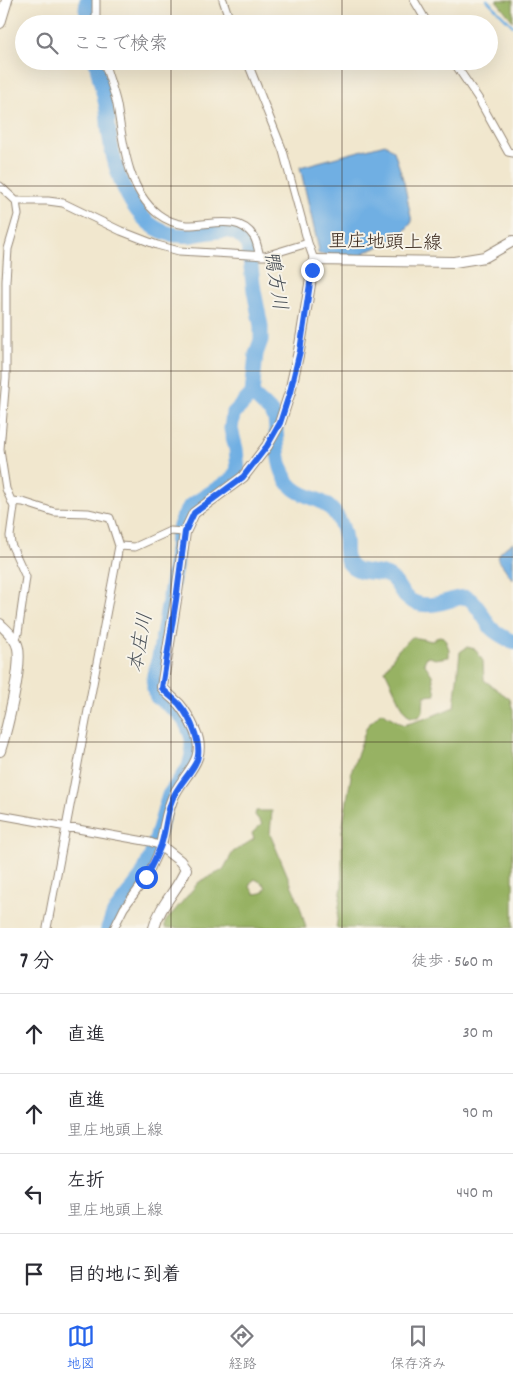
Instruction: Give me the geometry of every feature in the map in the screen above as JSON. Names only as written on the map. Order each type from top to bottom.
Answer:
[{"type":"main road","points":[[0,23],[7,0]]},
{"type":"main road","name":"里庄地頭上線","points":[[156,844],[172,800],[196,763],[198,748],[196,733],[188,718],[179,704],[168,696],[162,688],[176,600],[183,532],[194,513],[243,477],[273,436],[280,423],[300,351],[314,260],[454,262],[485,257],[513,241]]},
{"type":"main road","points":[[0,624],[15,640],[18,653],[17,672],[0,751]]},
{"type":"main road","points":[[154,928],[156,918],[186,869],[180,861],[156,844]]},
{"type":"street","points":[[96,0],[96,15]]},
{"type":"street","points":[[222,0],[228,15]]},
{"type":"street","points":[[414,0],[423,15]]},
{"type":"street","points":[[106,70],[131,174],[142,194],[157,213],[173,222],[186,225],[219,221],[240,226],[254,238],[257,255]]},
{"type":"street","points":[[250,70],[282,151],[314,260]]},
{"type":"street","points":[[459,70],[478,98],[508,152],[513,153]]},
{"type":"street","points":[[0,186],[16,201],[18,215],[8,249],[6,281],[6,378],[0,450],[6,489],[14,507],[10,536],[11,544],[26,577],[18,633],[15,640]]},
{"type":"street","points":[[16,201],[64,203],[122,231],[157,245],[179,251],[265,256],[308,244]]},
{"type":"street","points":[[12,501],[23,502],[54,512],[88,513],[110,518],[119,546],[47,928]]},
{"type":"street","points":[[119,546],[135,547],[170,531],[183,532]]},
{"type":"street","points":[[0,815],[156,844],[146,877],[124,908],[114,928]]},
{"type":"green space","points":[[496,0],[513,0],[513,21]]},
{"type":"green space","points":[[439,636],[444,637],[449,649],[449,657],[435,659],[427,656],[424,663],[432,675],[436,695],[424,696],[423,711],[419,717],[410,717],[405,712],[385,670],[398,650],[412,637],[432,641]]},
{"type":"green space","points":[[467,647],[475,649],[483,661],[484,680],[510,699],[513,711],[513,928],[336,928],[342,885],[342,831],[352,770],[367,726],[381,712],[404,725],[454,707],[460,652]]},
{"type":"green space","points":[[256,811],[272,811],[270,834],[299,903],[306,928],[165,928],[165,922],[199,882],[223,870],[233,852],[254,839],[252,833],[262,824],[255,815]],"holes":[[[255,879],[264,884],[266,888],[262,893],[255,894],[250,887],[250,883]]]},
{"type":"water","points":[[385,144],[394,151],[404,182],[412,222],[398,239],[363,253],[375,257],[319,254],[317,252],[319,250],[300,167]]},
{"type":"water","points":[[513,542],[513,580],[498,560],[498,557]]},
{"type":"waterway","name":"鴨方川","points":[[87,0],[88,15]]},
{"type":"waterway","points":[[487,0],[513,26]]},
{"type":"waterway","name":"鴨方川","points":[[98,70],[117,168],[123,186],[132,203],[143,217],[156,228],[173,234],[192,235],[227,231],[238,234],[248,244],[261,326],[261,340],[256,354],[252,394]]},
{"type":"waterway","points":[[252,394],[272,413],[275,419],[279,459],[286,478],[291,486],[299,492],[322,502],[334,512],[343,529],[346,557],[352,566],[362,571],[380,573],[390,577],[406,598],[423,605],[431,605],[464,597],[468,598],[477,607],[491,628],[513,642]]},
{"type":"waterway","name":"本庄川","points":[[108,928],[114,913],[142,876],[151,856],[169,795],[189,767],[192,755],[192,738],[187,725],[180,714],[157,697],[154,689],[154,675],[175,567],[177,535],[182,520],[190,506],[232,479],[238,469],[231,429],[233,414],[252,394]]},
{"type":"route","points":[[146,877],[161,846],[172,800],[196,763],[198,748],[196,733],[188,718],[179,704],[168,696],[162,688],[185,532],[194,513],[243,477],[267,446],[280,423],[300,351],[312,270]]}]
